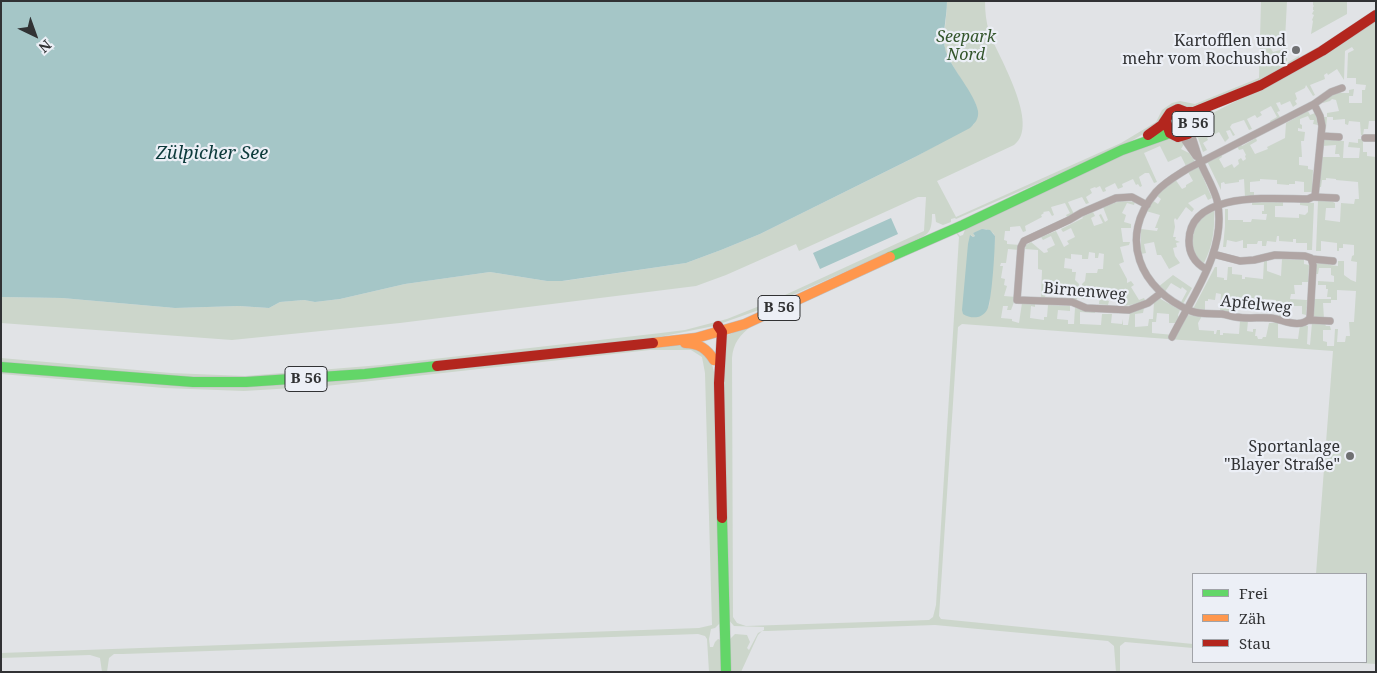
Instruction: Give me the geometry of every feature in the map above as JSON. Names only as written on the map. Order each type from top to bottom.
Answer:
[{"type":"main road","name":"B 56","points":[[1248,91],[1194,112],[1179,109],[1173,110],[1168,115],[1166,122],[1170,133],[1178,137],[1188,131],[1203,116],[1308,60],[1373,18]]},
{"type":"main road","name":"B 56","points":[[1188,112],[1193,119],[1188,131]]},
{"type":"main road","name":"B 56","points":[[1122,150],[1166,122]]},
{"type":"main road","name":"B 56","points":[[609,347],[745,324],[915,244],[964,218],[1018,198],[1122,150],[1170,133]]},
{"type":"main road","name":"B 56","points":[[1,367],[193,382],[246,382],[365,374],[609,347],[654,344],[687,340],[717,330]]},
{"type":"main road","points":[[717,330],[714,360],[719,383]]},
{"type":"main road","points":[[717,330],[726,672]]},
{"type":"main road","name":"B 56","points":[[654,344],[697,344],[708,350],[714,360]]},
{"type":"street","points":[[1186,309],[1170,300],[1161,292],[1142,267],[1136,249],[1137,229],[1147,205],[1164,184],[1187,169],[1314,104],[1331,92],[1342,88]]},
{"type":"street","points":[[1314,104],[1321,122],[1316,192],[1314,197]]},
{"type":"street","points":[[1172,337],[1213,254],[1219,228],[1218,206],[1213,187],[1200,162],[1188,131]]},
{"type":"street","points":[[1321,136],[1339,136]]},
{"type":"street","points":[[1365,138],[1376,138]]},
{"type":"street","name":"Birnenweg","points":[[1147,205],[1132,197],[1116,198],[1081,213],[1024,242],[1021,248],[1018,300],[1072,302],[1086,308],[1129,310],[1148,304],[1161,292]]},
{"type":"street","points":[[1206,269],[1197,263],[1191,253],[1188,242],[1195,220],[1200,214],[1218,206],[1240,200],[1336,198]]},
{"type":"street","points":[[1213,254],[1240,261],[1275,255],[1305,256],[1312,259],[1333,261]]},
{"type":"street","name":"Apfelweg","points":[[1186,309],[1195,312],[1237,317],[1274,318],[1280,322],[1302,323],[1311,316],[1312,259]]},
{"type":"street","points":[[1308,320],[1330,321]]},
{"type":"green space","name":"Seepark Nord","points":[[947,1],[985,1],[989,32],[1015,90],[1023,122],[1021,135],[1014,145],[937,181],[956,217],[1121,143],[1156,122],[1162,110],[1172,103],[1180,101],[1195,104],[1259,78],[1261,1],[1287,1],[1285,40],[1281,43],[1279,39],[1267,45],[1273,52],[1287,48],[1287,63],[1299,56],[1300,59],[1231,94],[1188,108],[1121,147],[956,219],[951,219],[951,222],[943,225],[936,222],[935,214],[932,214],[931,227],[927,234],[908,244],[756,311],[714,326],[659,337],[368,370],[214,379],[1,363],[1,358],[171,373],[245,376],[381,365],[661,333],[685,330],[727,319],[772,301],[924,231],[926,197],[918,197],[799,251],[796,244],[696,286],[400,323],[232,340],[1,323],[1,297],[62,298],[175,308],[239,306],[269,308],[280,302],[304,300],[315,302],[340,299],[405,284],[490,272],[547,281],[563,281],[686,263],[760,234],[915,157],[974,124],[976,105],[946,54]]},
{"type":"green space","points":[[1347,1],[1347,14],[1311,34],[1314,15],[1312,14],[1314,10],[1313,2]]},
{"type":"green space","points":[[1376,20],[1376,121],[1369,121],[1368,129],[1364,129],[1363,135],[1361,135],[1360,122],[1349,121],[1348,125],[1345,124],[1345,119],[1333,120],[1333,117],[1327,117],[1327,113],[1339,111],[1336,100],[1332,99],[1323,103],[1322,100],[1337,93],[1349,93],[1349,90],[1354,89],[1353,96],[1349,96],[1349,103],[1362,103],[1362,90],[1365,90],[1366,85],[1356,84],[1356,78],[1347,78],[1348,53],[1354,50],[1352,47],[1345,51],[1344,80],[1337,69],[1328,75],[1327,73],[1324,75],[1325,79],[1310,85],[1315,95],[1313,96],[1306,85],[1305,88],[1295,93],[1297,104],[1293,107],[1290,101],[1281,105],[1280,102],[1276,103],[1280,111],[1277,112],[1281,119],[1271,124],[1270,121],[1277,117],[1271,106],[1260,112],[1262,115],[1257,118],[1255,115],[1247,119],[1252,129],[1249,130],[1244,120],[1232,124],[1230,127],[1235,135],[1233,136],[1230,130],[1226,131],[1229,138],[1225,142],[1219,132],[1207,138],[1208,140],[1203,143],[1207,150],[1203,152],[1198,138],[1194,137],[1198,122],[1203,118],[1238,100]]},
{"type":"green space","points":[[1308,111],[1310,115],[1315,113],[1318,125],[1313,124],[1314,120],[1310,120],[1308,116],[1300,119],[1302,129],[1298,128],[1298,131],[1305,132],[1304,141],[1301,141],[1302,157],[1299,157],[1299,165],[1308,166],[1308,169],[1313,170],[1312,192],[1304,192],[1304,182],[1295,181],[1295,184],[1289,185],[1277,184],[1277,180],[1260,179],[1260,181],[1250,182],[1250,192],[1254,192],[1254,196],[1245,197],[1244,179],[1239,180],[1239,182],[1221,183],[1221,190],[1207,161],[1221,154],[1222,157],[1219,159],[1224,168],[1232,164],[1234,168],[1239,164],[1238,160],[1241,158],[1243,161],[1246,159],[1243,149],[1239,150],[1237,146],[1241,144],[1242,146],[1256,138],[1257,141],[1250,145],[1255,154],[1268,149],[1267,147],[1285,138],[1286,123]]},
{"type":"green space","points":[[1322,117],[1327,117],[1326,129],[1324,128]]},
{"type":"green space","points":[[1160,137],[1181,141],[1184,144],[1181,149],[1189,153],[1194,160],[1194,162],[1186,166],[1181,156],[1168,162],[1160,146],[1144,153],[1157,182],[1154,183],[1149,173],[1145,173],[1139,177],[1142,186],[1140,187],[1138,184],[1136,185],[1133,179],[1122,184],[1123,187],[1118,189],[1115,183],[1105,188],[1106,191],[1103,192],[1100,186],[1095,187],[1090,189],[1092,193],[1086,197],[1089,203],[1086,204],[1082,197],[1068,202],[1074,214],[1067,217],[1066,215],[1070,213],[1065,203],[1051,207],[1054,215],[1052,216],[1049,211],[1043,212],[1042,217],[1025,226],[1026,231],[1023,232],[1020,226],[1010,227],[1010,231],[1005,231],[1004,240],[1007,241],[1007,244],[1020,245],[1019,250],[1008,249],[1006,263],[1001,263],[1000,266],[1003,266],[1001,278],[1005,279],[1004,285],[1007,286],[1004,296],[1016,297],[1011,310],[1007,310],[1008,306],[1003,306],[1001,318],[1012,319],[1012,321],[1019,323],[1022,303],[1035,304],[1035,307],[1031,306],[1030,318],[1044,320],[1044,317],[1047,317],[1048,305],[1070,306],[1070,311],[1058,310],[1057,319],[1068,320],[1068,324],[1074,324],[1075,308],[1095,310],[1095,313],[1080,312],[1080,324],[1101,325],[1102,314],[1112,314],[1111,323],[1122,324],[1123,319],[1123,325],[1128,325],[1130,312],[1144,308],[1143,313],[1135,314],[1135,327],[1148,326],[1149,319],[1153,319],[1154,302],[1159,298],[1180,310],[1179,318],[1177,323],[1169,323],[1169,314],[1157,313],[1156,322],[1152,322],[1152,333],[1174,335],[1187,315],[1202,316],[1198,323],[1199,330],[1214,331],[1214,334],[1216,334],[1217,330],[1220,330],[1220,335],[1223,335],[1223,333],[1239,334],[1240,321],[1248,321],[1247,331],[1253,332],[1253,329],[1256,329],[1255,336],[1258,339],[1266,337],[1269,323],[1278,323],[1278,338],[1298,339],[1300,325],[1308,326],[1307,344],[1310,345],[1312,323],[1324,323],[1326,326],[1330,326],[1331,330],[1323,330],[1323,341],[1327,342],[1327,346],[1334,346],[1335,329],[1338,329],[1337,342],[1345,342],[1346,336],[1350,336],[1349,322],[1354,322],[1356,291],[1337,290],[1337,300],[1331,300],[1331,303],[1323,303],[1324,319],[1315,319],[1312,316],[1313,299],[1331,299],[1331,297],[1327,297],[1328,289],[1326,289],[1326,285],[1318,285],[1318,281],[1334,282],[1334,276],[1331,275],[1331,268],[1319,268],[1318,274],[1314,274],[1315,264],[1327,262],[1330,265],[1338,266],[1338,261],[1344,261],[1344,275],[1356,282],[1357,262],[1351,261],[1354,255],[1354,245],[1343,244],[1343,248],[1339,248],[1339,251],[1337,251],[1337,243],[1321,241],[1321,251],[1316,251],[1318,201],[1329,200],[1335,203],[1335,208],[1326,208],[1325,220],[1340,222],[1341,203],[1354,204],[1355,199],[1359,199],[1358,182],[1326,178],[1326,180],[1322,180],[1321,187],[1319,187],[1320,157],[1340,157],[1339,154],[1335,154],[1336,145],[1322,146],[1324,139],[1332,138],[1336,141],[1344,141],[1343,158],[1359,158],[1360,148],[1348,147],[1349,142],[1358,143],[1358,139],[1363,139],[1363,152],[1367,152],[1367,156],[1376,157],[1376,664],[1360,663],[1367,663],[1367,573],[1316,573],[1333,351],[962,324],[958,327],[939,616],[941,619],[1192,644],[1192,648],[1125,642],[1120,646],[1120,672],[1116,672],[1114,646],[1108,641],[935,625],[762,631],[764,627],[734,626],[728,619],[723,355],[726,336],[956,231],[960,236],[963,235],[966,227]],"holes":[[[986,229],[995,236],[989,307],[971,235],[973,237],[975,236],[973,233]],[[956,233],[959,237],[936,605],[933,617],[929,620],[746,626],[737,623],[733,617],[732,358],[738,340],[752,326]]]},
{"type":"green space","points":[[1196,167],[1199,168],[1212,198],[1208,200],[1205,194],[1188,203],[1194,209],[1192,212],[1186,207],[1177,220],[1175,218],[1173,237],[1176,237],[1175,240],[1180,242],[1176,243],[1177,247],[1173,248],[1175,256],[1180,263],[1169,269],[1161,255],[1157,255],[1154,242],[1144,244],[1146,253],[1141,254],[1141,229],[1157,231],[1158,228],[1155,228],[1160,215],[1146,211],[1152,200],[1158,204],[1161,199],[1156,195],[1175,179],[1182,189],[1186,187],[1186,185],[1193,181],[1188,172]]},
{"type":"green space","points":[[1120,201],[1135,202],[1134,205],[1127,203],[1122,213],[1126,215],[1124,222],[1131,224],[1131,228],[1121,228],[1123,242],[1130,242],[1129,245],[1120,247],[1124,262],[1119,264],[1127,279],[1127,283],[1131,281],[1134,285],[1131,287],[1139,300],[1144,298],[1145,300],[1141,303],[1124,306],[1124,297],[1110,290],[1106,291],[1105,300],[1109,301],[1108,305],[1099,304],[1100,289],[1096,288],[1096,291],[1087,290],[1086,299],[1081,299],[1082,284],[1085,281],[1086,273],[1097,273],[1098,269],[1103,269],[1104,254],[1099,253],[1098,258],[1095,258],[1095,253],[1089,252],[1088,259],[1082,259],[1082,255],[1071,254],[1071,259],[1065,258],[1064,268],[1072,269],[1072,272],[1076,272],[1075,280],[1079,284],[1077,300],[1070,301],[1070,298],[1075,298],[1075,290],[1064,289],[1064,285],[1062,285],[1061,292],[1056,292],[1056,287],[1046,286],[1045,299],[1041,298],[1042,270],[1038,269],[1038,250],[1025,249],[1026,245],[1031,242],[1044,253],[1048,252],[1047,249],[1055,245],[1051,236],[1043,240],[1041,237],[1056,231],[1064,247],[1069,244],[1067,241],[1075,237],[1071,228],[1063,232],[1061,229],[1093,212],[1095,216],[1091,218],[1094,226],[1103,223],[1099,215],[1101,214],[1105,222],[1108,220],[1103,207]]},
{"type":"green space","points":[[1283,201],[1283,206],[1275,206],[1275,217],[1299,218],[1299,214],[1305,215],[1308,212],[1308,206],[1300,205],[1300,202],[1314,203],[1312,250],[1307,250],[1307,243],[1296,243],[1296,239],[1293,239],[1293,242],[1279,241],[1279,236],[1277,236],[1276,242],[1267,241],[1266,246],[1262,246],[1262,241],[1258,241],[1257,244],[1247,244],[1247,248],[1243,248],[1243,240],[1236,242],[1227,240],[1226,247],[1223,247],[1225,209],[1228,209],[1228,220],[1251,222],[1252,219],[1266,220],[1267,214],[1262,214],[1264,205],[1252,205],[1252,202]]},
{"type":"green space","points":[[1214,209],[1213,237],[1204,263],[1197,260],[1191,244],[1197,220]]},
{"type":"green space","points":[[1282,259],[1304,260],[1304,264],[1309,265],[1308,282],[1302,282],[1302,285],[1294,285],[1295,294],[1291,294],[1290,299],[1307,300],[1306,315],[1302,314],[1302,306],[1289,306],[1288,318],[1279,318],[1280,302],[1264,299],[1264,301],[1260,301],[1260,307],[1257,307],[1257,300],[1248,302],[1248,300],[1244,300],[1244,305],[1240,305],[1240,300],[1238,300],[1237,308],[1235,308],[1234,300],[1224,301],[1223,305],[1232,308],[1232,312],[1220,312],[1221,294],[1216,293],[1215,300],[1208,299],[1208,301],[1205,301],[1205,310],[1214,312],[1193,309],[1215,267],[1217,267],[1217,277],[1224,278],[1224,280],[1227,280],[1228,267],[1232,267],[1232,274],[1242,275],[1242,279],[1245,279],[1245,277],[1263,279],[1264,261],[1267,260],[1267,271],[1281,276]]},
{"type":"green space","points":[[1173,275],[1192,288],[1183,304],[1180,304],[1187,291],[1182,287],[1181,289],[1171,283],[1164,293],[1158,287]]},
{"type":"green space","points":[[664,344],[694,345],[711,360],[714,372],[721,622],[711,629],[709,639],[710,647],[713,647],[718,639],[721,640],[723,672],[709,672],[707,639],[705,636],[698,634],[114,654],[109,658],[107,672],[102,672],[100,658],[90,655],[1,658],[1,653],[699,628],[712,625],[705,373],[702,357],[691,350],[650,350],[326,386],[244,391],[164,388],[1,374],[1,370],[184,385]]},
{"type":"green space","points":[[762,631],[758,635],[741,672],[729,672],[730,639],[735,634],[747,635],[750,642],[747,648],[749,650],[758,633]]},
{"type":"water","name":"Zülpicher See","points":[[1,1],[947,1],[944,33],[946,52],[973,97],[978,116],[970,128],[915,157],[760,234],[686,263],[562,281],[547,281],[490,272],[405,284],[340,299],[315,302],[304,300],[280,302],[269,308],[239,306],[175,308],[62,298],[1,297]]},
{"type":"water","points":[[891,218],[898,234],[820,269],[813,253]]},
{"type":"water","points":[[982,229],[990,230],[995,236],[992,286],[989,305],[985,313],[979,317],[969,317],[963,314],[962,310],[968,244],[970,235],[975,236],[973,233]]},
{"type":"traffic: fast","points":[[890,257],[963,225],[1122,150],[1170,133]]},
{"type":"traffic: fast","points":[[1,367],[193,382],[246,382],[365,374],[437,366]]},
{"type":"traffic: fast","points":[[722,518],[726,672]]},
{"type":"traffic: slow","points":[[653,343],[696,338],[745,324],[890,257]]},
{"type":"traffic: slow","points":[[685,343],[702,347],[714,360]]},
{"type":"traffic: jam","points":[[1188,112],[1194,112],[1261,85],[1322,51],[1376,15]]},
{"type":"traffic: jam","points":[[1148,135],[1162,125],[1170,113],[1178,109],[1188,113],[1193,124],[1188,134],[1178,137],[1170,133],[1166,122]]},
{"type":"traffic: jam","points":[[718,326],[722,332],[719,383],[722,518]]},
{"type":"traffic: jam","points":[[437,366],[653,343]]},
{"type":"place","name":"Kartofflen und mehr vom Rochushof","points":[[1296,50]]},
{"type":"place","name":"Sportanlage \"Blayer Straße\"","points":[[1350,456]]}]
